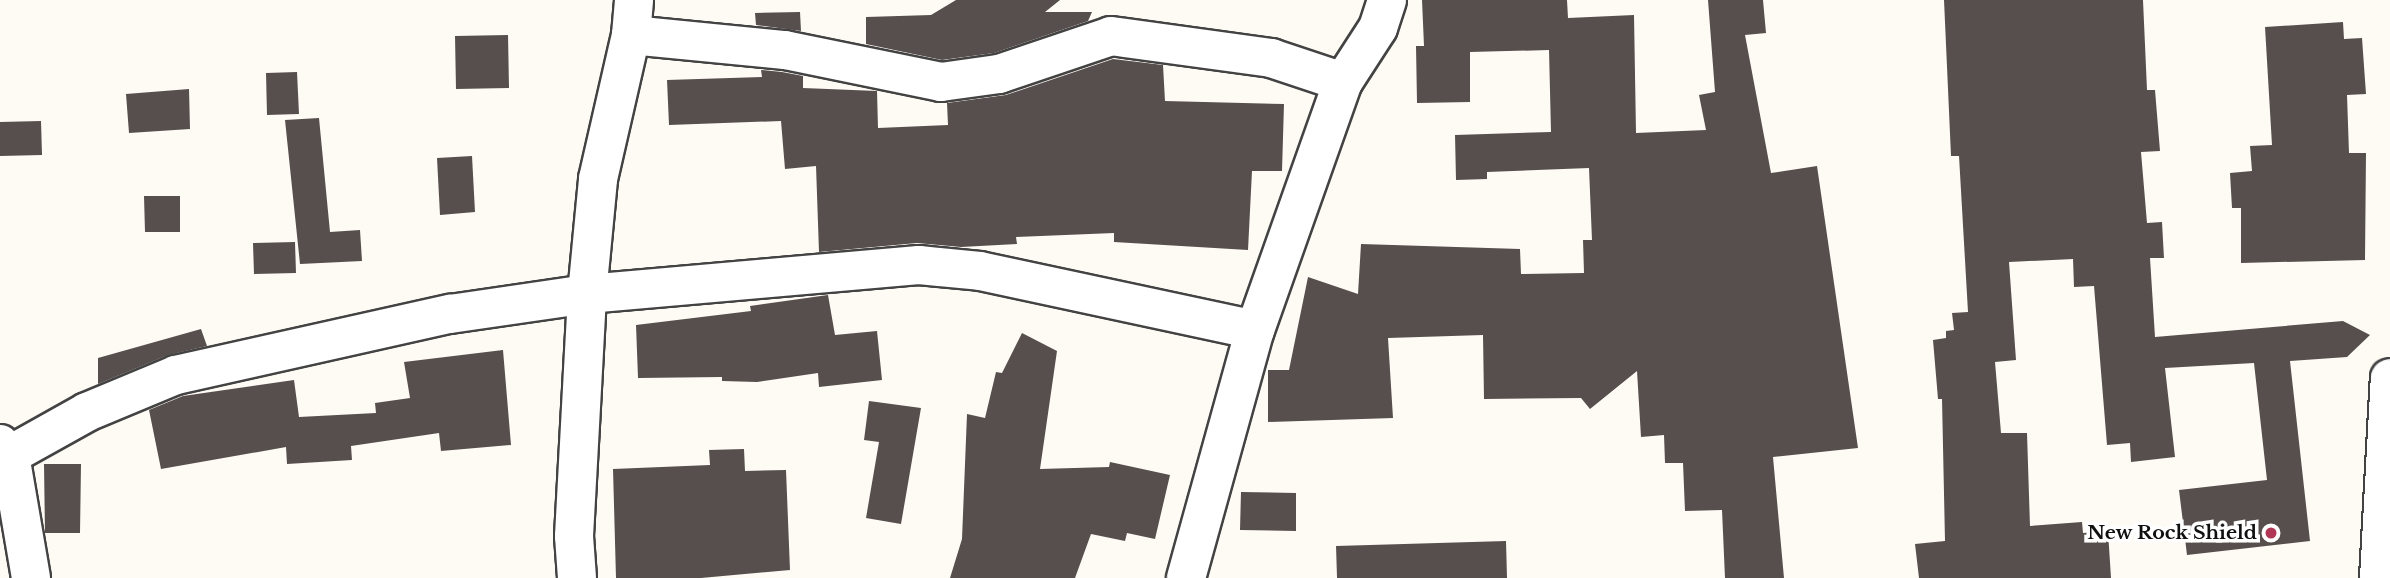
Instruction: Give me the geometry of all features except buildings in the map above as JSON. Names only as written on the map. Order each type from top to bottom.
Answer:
[{"type":"street","points":[[1186,578],[1255,330],[1343,82],[1377,28],[1387,0]]},
{"type":"street","points":[[577,578],[574,536],[587,294],[598,179],[633,17],[941,82],[999,74],[1111,36],[1272,58],[1343,82]]},
{"type":"street","points":[[31,578],[5,449],[176,375],[450,314],[587,294],[919,265],[980,271],[1255,330]]},
{"type":"street","points":[[2379,578],[2390,379]]},
{"type":"place","name":"New Rock Shield","points":[[2271,533]]}]
